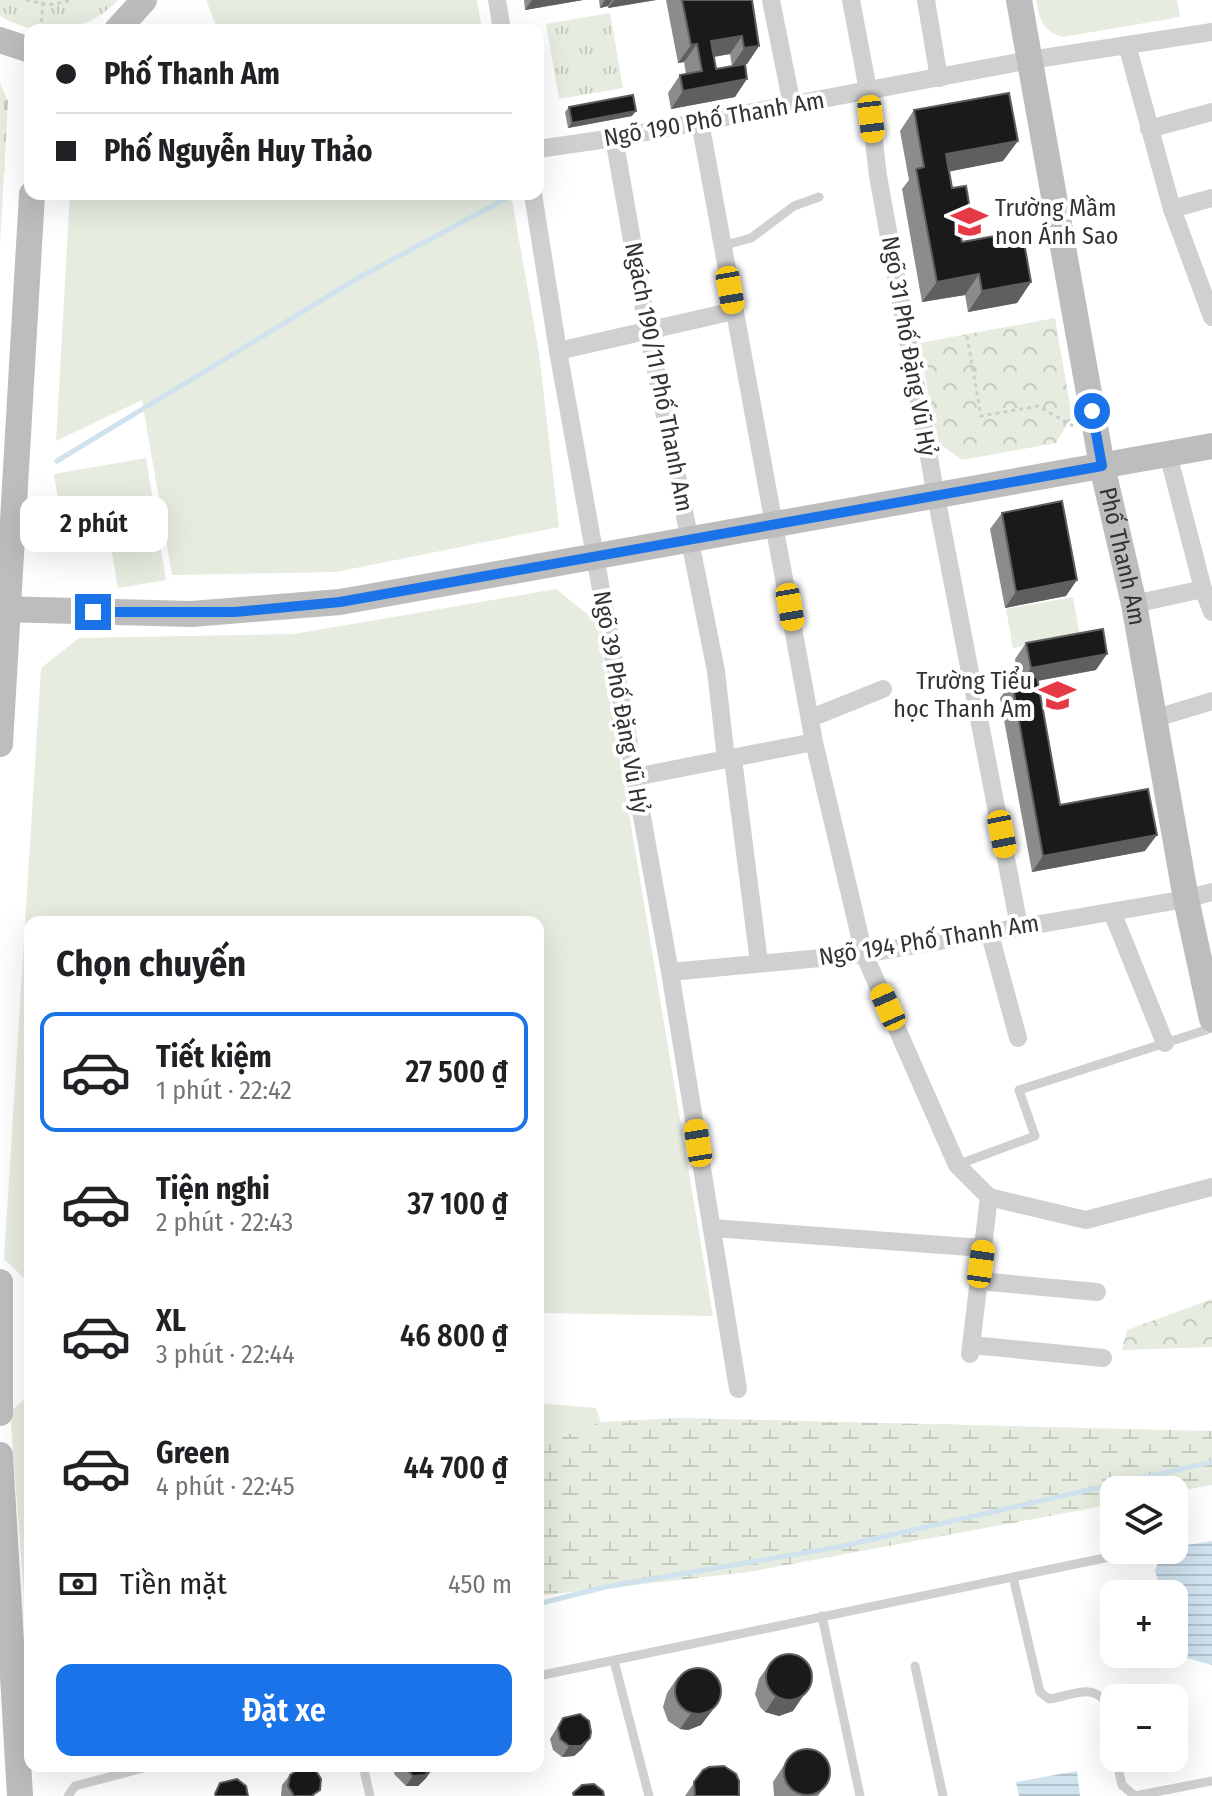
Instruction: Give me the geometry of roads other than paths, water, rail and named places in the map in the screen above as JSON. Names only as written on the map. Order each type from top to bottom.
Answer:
[{"type":"street","points":[[122,24],[144,0]]},
{"type":"street","points":[[497,0],[501,24]]},
{"type":"street","points":[[771,0],[792,105]]},
{"type":"street","name":"Ngõ 31 Phố Đặng Vũ Hỷ","points":[[851,0],[868,90],[878,176],[936,496],[1019,926]]},
{"type":"street","points":[[926,0],[939,78]]},
{"type":"street","name":"Phố Thanh Am","points":[[1019,0],[1100,453],[1134,604],[1186,899],[1212,1019]]},
{"type":"street","name":"Ngõ 190 Phố Thanh Am","points":[[544,148],[614,138],[1030,60],[1212,32]]},
{"type":"street","points":[[0,40],[24,48]]},
{"type":"street","points":[[1127,45],[1172,209],[1212,317]]},
{"type":"street","points":[[1149,129],[1212,112]]},
{"type":"street","points":[[700,122],[814,742],[864,954],[957,1165],[989,1197],[1086,1220],[1212,1187]]},
{"type":"street","name":"Ngách 190/11 Phố Thanh Am","points":[[614,138],[648,331],[716,671],[759,962]]},
{"type":"street","points":[[1172,209],[1212,198]]},
{"type":"street","points":[[0,744],[4,610],[32,200]]},
{"type":"street","name":"Ngõ 39 Phố Đặng Vũ Hỷ","points":[[534,200],[558,351],[670,972],[738,1389]]},
{"type":"street","points":[[558,351],[734,311]]},
{"type":"street","points":[[4,610],[150,614],[235,612],[340,602],[936,496],[1100,453],[1168,454],[1212,446]]},
{"type":"street","points":[[1168,454],[1203,589],[1212,612]]},
{"type":"street","points":[[1134,604],[1203,589]]},
{"type":"street","points":[[811,718],[883,689]]},
{"type":"street","points":[[1156,718],[1212,701]]},
{"type":"street","points":[[635,777],[814,742]]},
{"type":"street","name":"Ngõ 194 Phố Thanh Am","points":[[670,972],[864,954],[1212,892]]},
{"type":"street","points":[[1112,912],[1165,1043]]},
{"type":"street","points":[[989,931],[1018,1038]]},
{"type":"street","points":[[989,1197],[971,1350],[1103,1358]]},
{"type":"street","points":[[712,1228],[983,1248]]},
{"type":"street","points":[[979,1281],[1097,1292]]},
{"type":"street","points":[[0,1282],[0,1413]]},
{"type":"street","points":[[0,1455],[20,1796]]},
{"type":"lane","points":[[722,246],[751,238],[794,206],[819,197]]},
{"type":"lane","points":[[957,1165],[1035,1136],[1019,1090],[1212,1028]]},
{"type":"lane","points":[[544,1675],[1100,1559]]},
{"type":"lane","points":[[1013,1577],[1040,1692],[1049,1699],[1092,1690],[1100,1695]]},
{"type":"lane","points":[[822,1616],[860,1796]]},
{"type":"lane","points":[[614,1661],[649,1796]]},
{"type":"lane","points":[[915,1666],[943,1796]]},
{"type":"lane","points":[[68,1796],[75,1786],[128,1772]]},
{"type":"lane","points":[[364,1772],[370,1796]]},
{"type":"lane","points":[[1119,1772],[1122,1785],[1135,1796],[1212,1781]]},
{"type":"water","points":[[1212,1541],[1212,1665],[1188,1658],[1188,1580],[1158,1580],[1155,1570],[1157,1564],[1188,1564],[1188,1545]]},
{"type":"water","points":[[1077,1771],[1080,1796],[1019,1796],[1016,1782]]},
{"type":"waterway","points":[[57,461],[360,277],[504,200]]},
{"type":"waterway","points":[[544,1602],[605,1587],[838,1547],[1212,1462]]},
{"type":"place","name":"Trường Mầm non Ánh Sao","points":[[969,222]]},
{"type":"place","name":"Trường Tiểu học Thanh Am","points":[[1058,695]]}]
